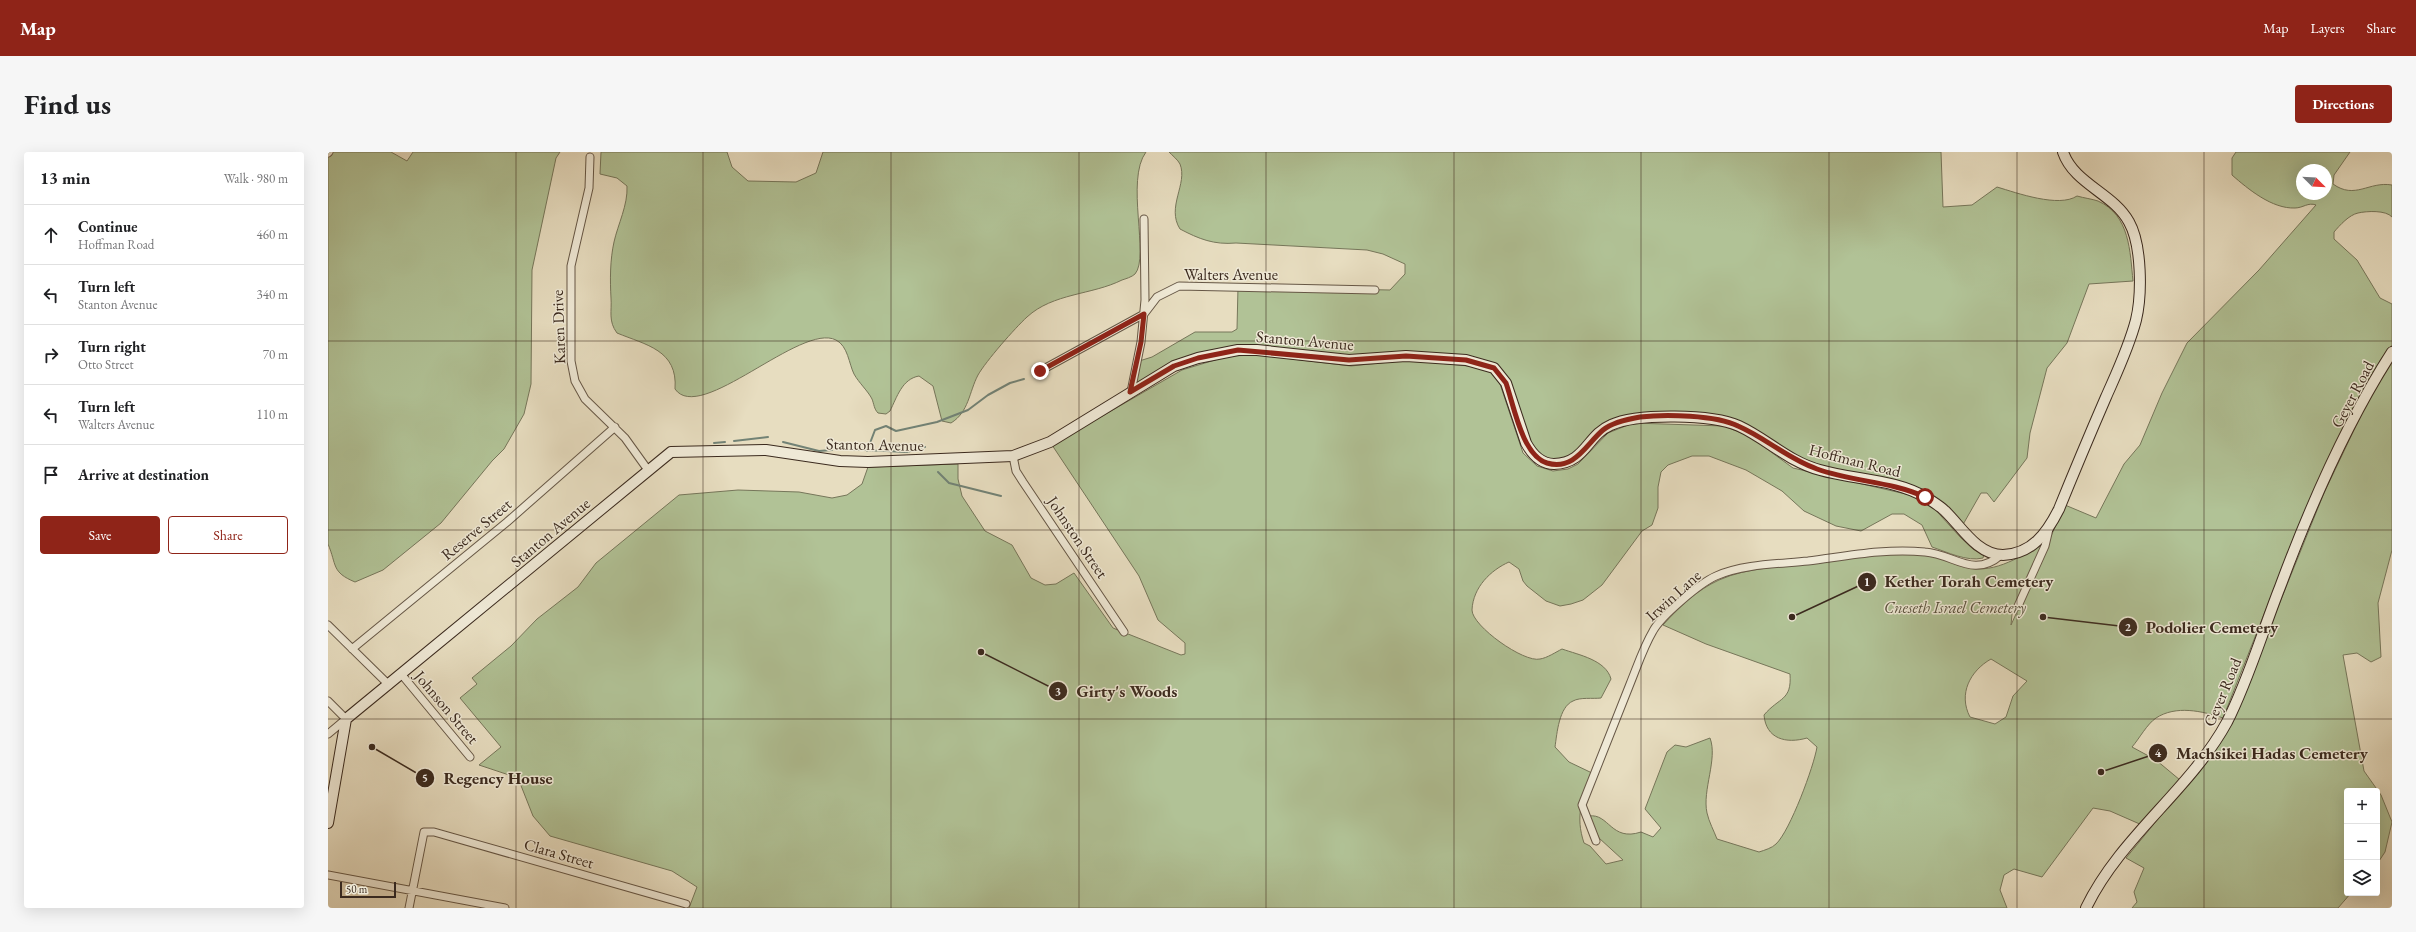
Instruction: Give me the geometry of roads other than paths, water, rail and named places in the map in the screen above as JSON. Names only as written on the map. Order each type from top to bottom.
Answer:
[{"type":"street","points":[[2018,606],[2045,546],[2049,529],[2126,349],[2138,307],[2139,269],[2135,236],[2129,222],[2114,205],[2078,175],[2066,161],[2063,152]]},
{"type":"street","name":"Karen Drive","points":[[590,158],[589,188],[571,266],[571,361],[575,382],[580,392],[615,427],[648,470]]},
{"type":"street","points":[[1130,392],[1141,342],[1144,314],[1144,219]]},
{"type":"street","name":"Walters Avenue","points":[[1040,371],[1144,314],[1157,297],[1179,286],[1376,290]]},
{"type":"street","name":"Stanton Avenue","points":[[328,734],[402,675],[665,456],[680,452],[766,450],[840,461],[868,462],[1013,456],[1050,442],[1174,366],[1198,358],[1238,350],[1349,360],[1406,356],[1428,357],[1481,363],[1494,368]]},
{"type":"street","name":"Geyer Road","points":[[2086,908],[2114,864],[2214,745],[2237,698],[2286,570],[2332,466],[2369,390],[2392,352]]},
{"type":"street","name":"Hoffman Road","points":[[1494,368],[1506,383],[1526,443],[1538,458],[1545,462],[1568,463],[1577,457],[1602,430],[1618,422],[1640,417],[1693,417],[1724,420],[1753,434],[1794,460],[1820,470],[1904,487],[1925,497],[1945,511],[1977,544],[2001,555]]},
{"type":"street","name":"Reserve Street","points":[[352,649],[507,522],[615,427]]},
{"type":"street","name":"Johnston Street","points":[[1013,456],[1016,471],[1124,632]]},
{"type":"street","points":[[2001,555],[2012,554],[2033,546],[2049,529]]},
{"type":"street","name":"Irwin Lane","points":[[1596,841],[1582,805],[1610,733],[1653,630],[1701,584],[1717,575],[1746,568],[1845,557],[1874,552],[1899,550],[1934,552],[1972,566],[1982,566],[2001,555]]},
{"type":"street","points":[[328,625],[389,685]]},
{"type":"street","name":"Johnson Street","points":[[402,675],[470,757]]},
{"type":"street","points":[[328,701],[346,719],[328,823]]},
{"type":"street","name":"Clara Street","points":[[411,889],[424,832],[434,832],[686,904]]},
{"type":"street","points":[[328,875],[411,889],[505,908]]},
{"type":"street","points":[[409,908],[411,889]]},
{"type":"waterway","points":[[867,451],[875,430],[886,426],[896,431],[937,422],[968,410],[988,395],[1010,383],[1024,379]]},
{"type":"waterway","points":[[734,441],[768,437]]},
{"type":"waterway","points":[[714,443],[725,442]]},
{"type":"waterway","points":[[783,442],[819,451],[832,450]]},
{"type":"waterway","points":[[844,449],[907,452],[925,447]]},
{"type":"waterway","points":[[938,472],[949,483],[1001,496]]},
{"type":"place","name":"Kether Torah Cemetery","points":[[1792,617]]},
{"type":"place","name":"Podolier Cemetery","points":[[2043,617]]},
{"type":"place","name":"Girty's Woods","points":[[981,652]]},
{"type":"place","name":"Regency House","points":[[372,747]]},
{"type":"place","name":"Machsikei Hadas Cemetery","points":[[2101,772]]},
{"type":"park label","name":"Cneseth Israel Cemetery","points":[[1955,607]]}]
